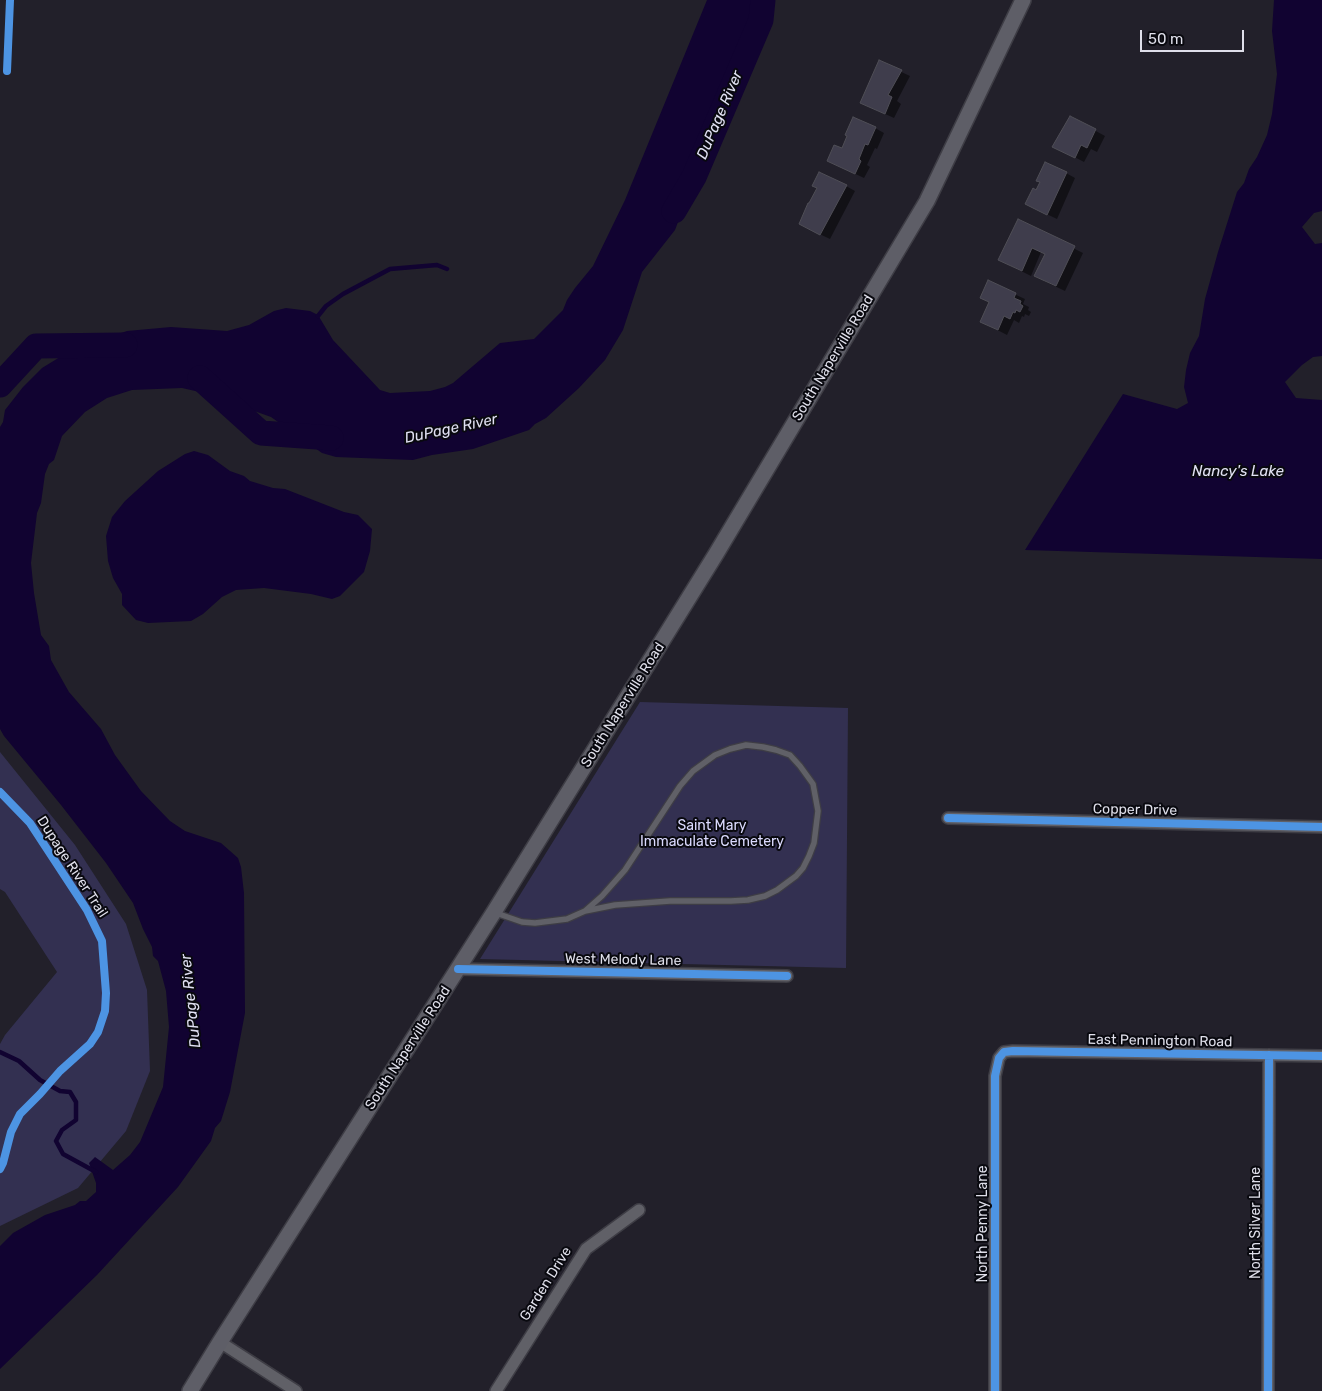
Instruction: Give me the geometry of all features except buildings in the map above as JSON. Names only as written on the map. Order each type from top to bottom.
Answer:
[{"type":"main road","name":"South Naperville Road","points":[[190,1391],[494,912],[716,554],[927,201],[1024,0]]},
{"type":"street","name":"Copper Drive","points":[[948,818],[1322,828]]},
{"type":"street","name":"West Melody Lane","points":[[458,969],[787,976]]},
{"type":"street","name":"East Pennington Road","points":[[999,1058],[1004,1052],[1013,1051],[1322,1056]]},
{"type":"street","name":"North Silver Lane","points":[[1268,1391],[1269,1054]]},
{"type":"street","name":"North Penny Lane","points":[[995,1391],[995,1076],[999,1058]]},
{"type":"street","name":"Garden Drive","points":[[496,1391],[586,1249],[639,1210]]},
{"type":"street","points":[[220,1342],[296,1391]]},
{"type":"lane","points":[[494,912],[522,922],[535,923],[567,918],[585,911],[615,906],[651,902],[748,900],[777,890],[788,884],[803,868],[814,843],[818,811],[817,800],[810,780],[790,755],[763,746],[746,746],[730,749],[715,755],[693,770],[680,786],[625,870],[602,896],[585,911]]},
{"type":"green space","name":"Saint Mary Immaculate Cemetery","points":[[640,702],[848,708],[846,968],[480,959]]},
{"type":"green space","points":[[0,752],[75,845],[126,924],[147,990],[150,1071],[126,1131],[78,1188],[0,1226],[0,1044],[5,1035],[57,972],[5,892],[0,889]]},
{"type":"water","points":[[707,0],[757,0],[699,151],[686,201],[675,230],[642,272],[623,330],[605,360],[579,388],[546,418],[529,430],[473,449],[413,460],[336,457],[322,453],[271,417],[204,393],[182,388],[132,390],[107,398],[85,412],[62,436],[54,460],[49,464],[45,474],[41,503],[37,513],[31,563],[41,635],[49,646],[51,660],[69,692],[101,729],[115,755],[141,791],[170,821],[185,831],[221,843],[238,858],[244,893],[245,1013],[230,1092],[221,1121],[215,1128],[211,1141],[178,1187],[97,1275],[0,1369],[0,1246],[13,1233],[45,1215],[75,1205],[80,1201],[86,1201],[96,1192],[96,1183],[89,1163],[95,1157],[113,1170],[130,1155],[140,1142],[163,1087],[169,1027],[166,991],[158,961],[153,956],[152,947],[133,903],[106,863],[0,729],[0,427],[5,410],[23,387],[42,368],[60,357],[68,356],[79,349],[92,346],[100,340],[127,331],[171,327],[227,331],[249,325],[274,311],[286,308],[310,311],[318,315],[333,340],[380,390],[390,393],[430,391],[445,387],[453,383],[500,343],[534,339],[563,310],[575,288],[593,266],[625,200]]},
{"type":"water","name":"Nancy's Lake","points":[[1274,0],[1322,0],[1322,211],[1314,213],[1302,227],[1315,244],[1322,243],[1322,356],[1313,357],[1285,382],[1296,398],[1322,400],[1322,559],[1025,550],[1123,394],[1177,409],[1188,403],[1184,387],[1186,370],[1190,353],[1199,336],[1205,299],[1218,252],[1237,192],[1244,183],[1249,169],[1267,135],[1272,114],[1277,74],[1272,31]]},
{"type":"water","points":[[194,451],[208,455],[230,471],[244,476],[250,481],[273,488],[285,489],[344,512],[358,515],[372,529],[370,551],[364,572],[340,596],[332,599],[311,594],[264,588],[236,590],[222,597],[203,614],[191,621],[148,623],[136,620],[122,605],[122,594],[113,578],[108,561],[106,536],[112,517],[125,501],[158,471],[185,454]]},
{"type":"waterway","name":"DuPage River","points":[[674,211],[694,177],[761,20],[763,0]]},
{"type":"waterway","points":[[318,316],[326,306],[343,294],[390,269],[437,265],[447,269]]},
{"type":"waterway","name":"DuPage River","points":[[0,385],[36,346],[125,345]]},
{"type":"waterway","name":"DuPage River","points":[[200,378],[261,433],[331,438]]},
{"type":"waterway","points":[[0,1052],[19,1061],[40,1080],[60,1091],[70,1092],[76,1102],[76,1120],[62,1130],[56,1141],[63,1154],[96,1172]]},
{"type":"cycle path","points":[[7,71],[10,0]]},
{"type":"cycle path","name":"Dupage River Trail","points":[[0,792],[30,823],[87,910],[102,941],[106,993],[105,1011],[98,1032],[90,1044],[60,1071],[20,1114],[11,1132],[0,1169]]},
{"type":"cycle path","points":[[948,818],[1322,827]]},
{"type":"cycle path","points":[[458,969],[787,976]]},
{"type":"cycle path","points":[[995,1391],[995,1076],[999,1058],[1004,1052],[1322,1056]]},
{"type":"cycle path","points":[[1268,1391],[1269,1055]]}]
